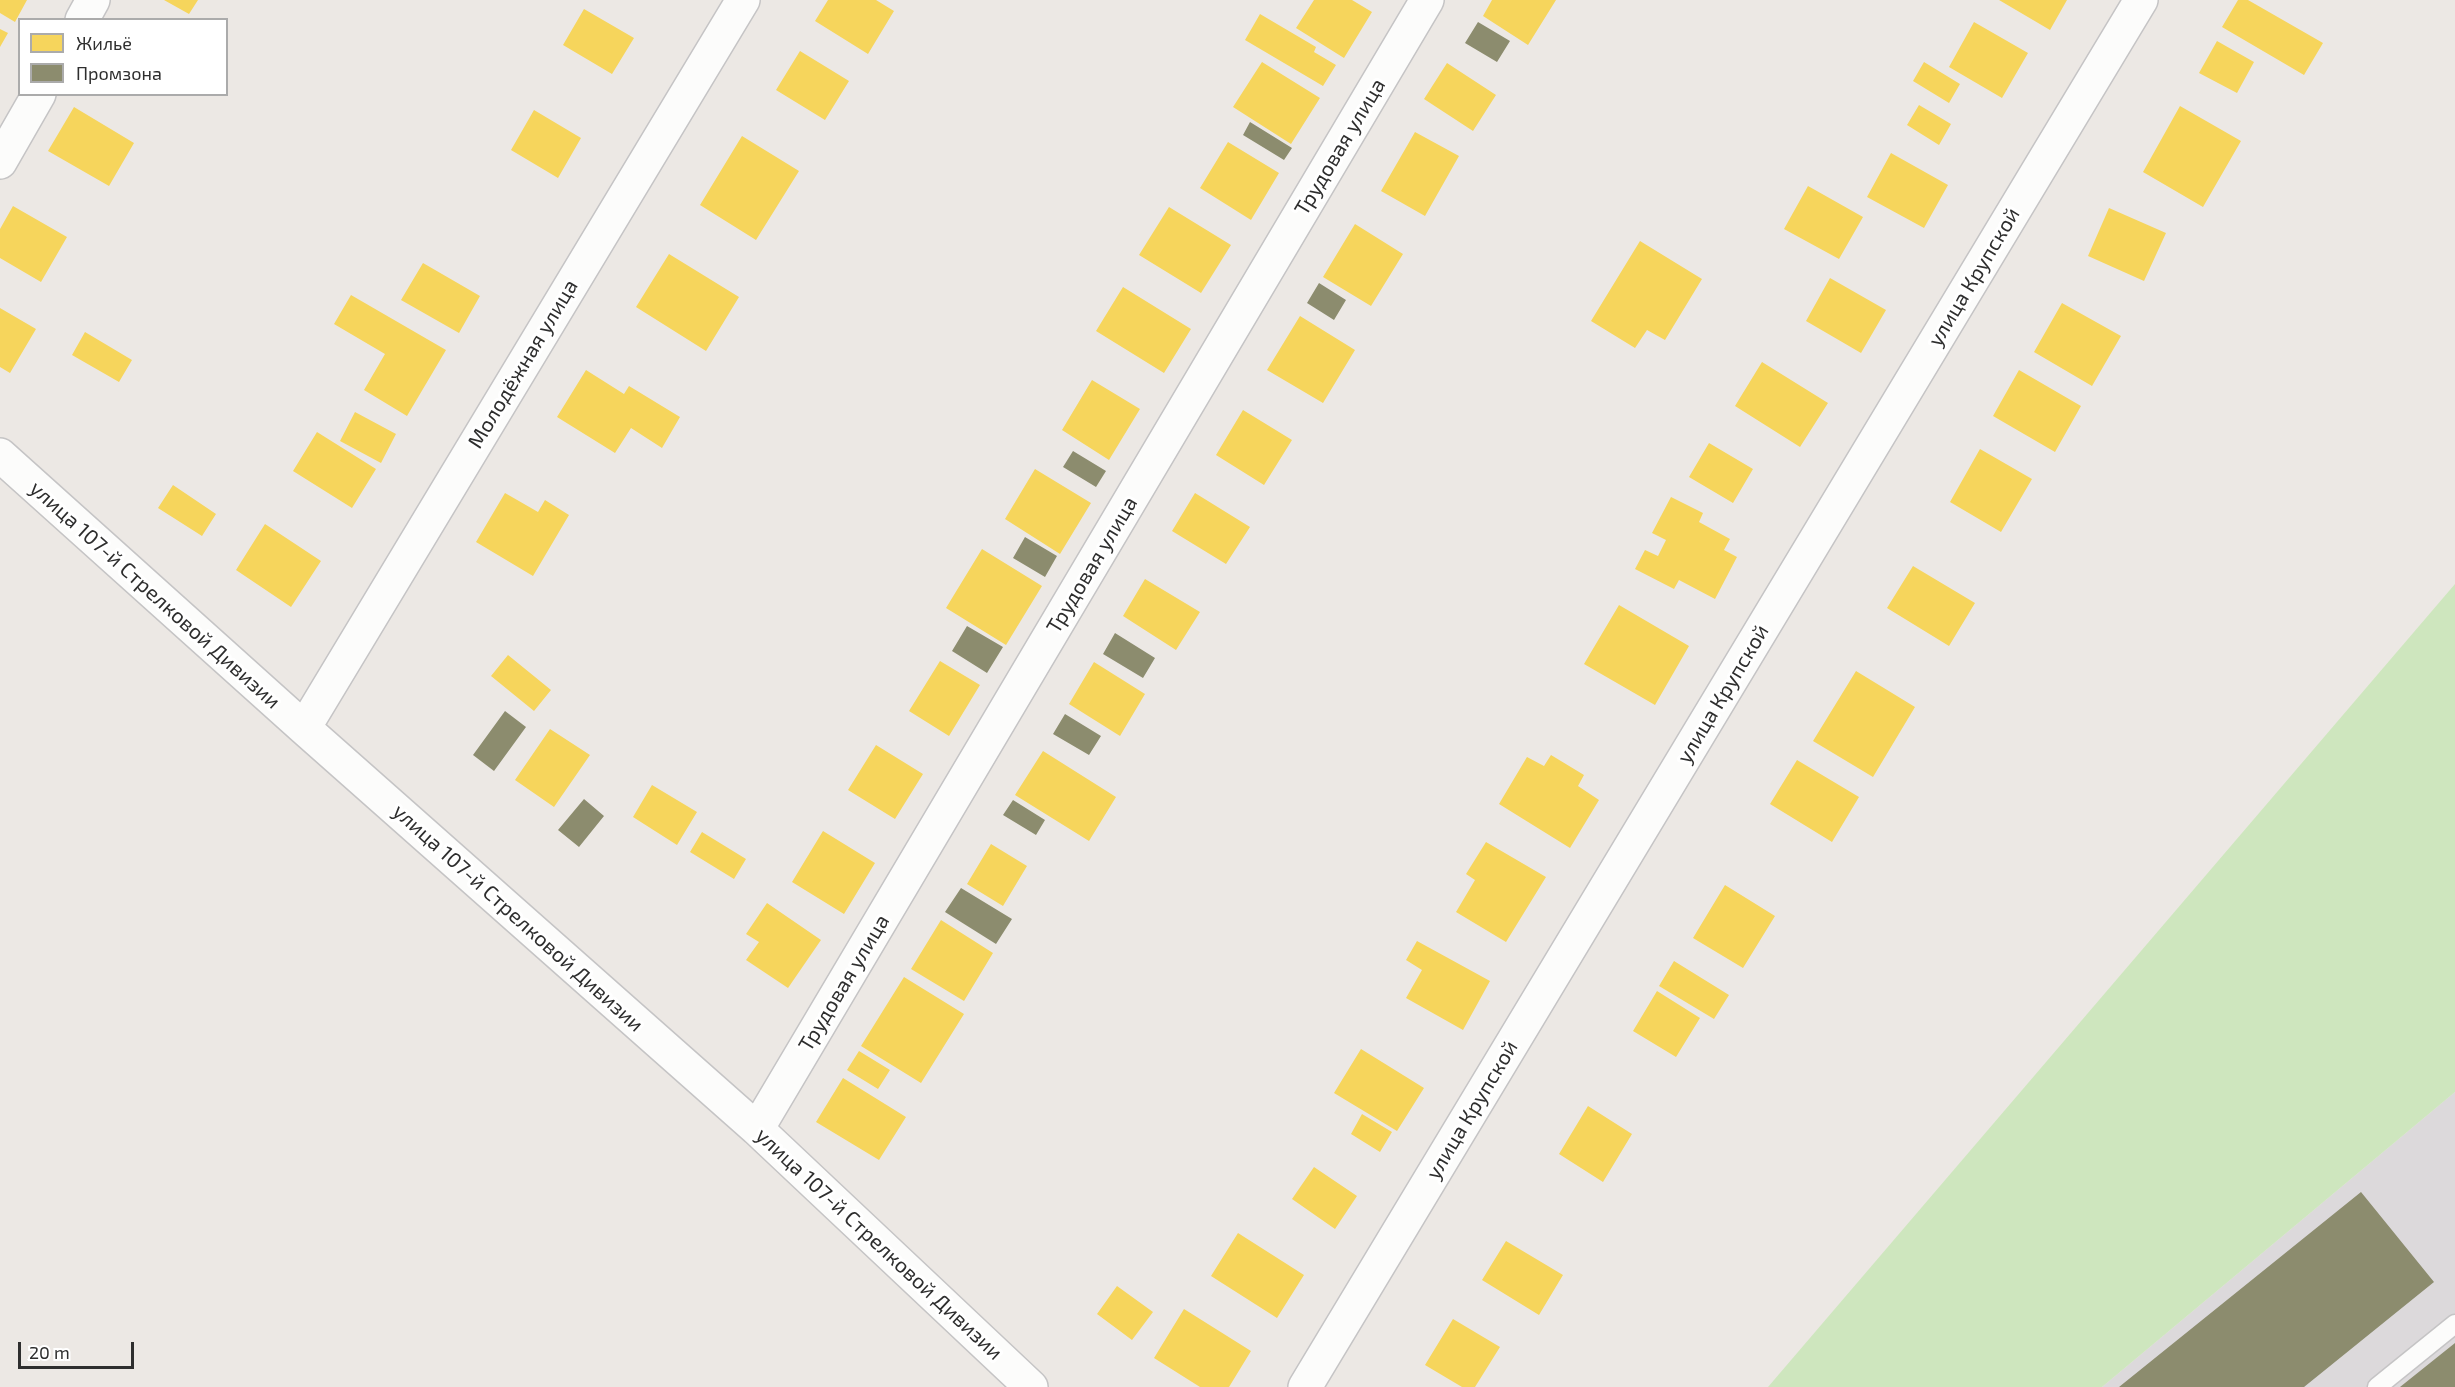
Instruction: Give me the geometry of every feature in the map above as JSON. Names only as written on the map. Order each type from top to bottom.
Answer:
[{"type":"street","points":[[83,18],[93,0]]},
{"type":"street","name":"Молодёжная улица","points":[[304,728],[743,0]]},
{"type":"street","name":"Трудовая улица","points":[[757,1130],[1427,0]]},
{"type":"street","name":"улица Крупской","points":[[1305,1387],[2141,0]]},
{"type":"street","points":[[0,162],[38,96]]},
{"type":"street","name":"улица 107-й Стрелковой Дивизии","points":[[0,455],[757,1130],[1032,1387]]},
{"type":"lane","points":[[2377,1387],[2455,1324]]},
{"type":"shaded area","points":[[2455,1092],[2455,1387],[2102,1387]]},
{"type":"green space","points":[[2455,584],[2455,1092],[2102,1387],[1768,1387]]},
{"type":"building: Жильё","points":[[0,0],[27,0],[15,22],[0,13]]},
{"type":"building: Жильё","points":[[164,0],[198,0],[189,14]]},
{"type":"building: Жильё","points":[[828,0],[876,0],[894,11],[868,54],[815,21]]},
{"type":"building: Жильё","points":[[1314,0],[1352,0],[1372,12],[1344,58],[1296,28]]},
{"type":"building: Жильё","points":[[1492,0],[1556,0],[1528,45],[1483,16]]},
{"type":"building: Жильё","points":[[1999,0],[2067,0],[2050,30]]},
{"type":"building: Жильё","points":[[2238,0],[2248,0],[2323,43],[2304,75],[2222,27]]},
{"type":"building: Жильё","points":[[584,9],[634,38],[612,74],[563,45]]},
{"type":"building: Жильё","points":[[1260,14],[1316,47],[1314,52],[1336,65],[1323,86],[1245,40]]},
{"type":"building: Жильё","points":[[1974,22],[2028,53],[2002,98],[1949,67]]},
{"type":"building: Жильё","points":[[0,29],[8,33],[0,47]]},
{"type":"building: Жильё","points":[[2217,41],[2254,62],[2237,93],[2199,73]]},
{"type":"building: Жильё","points":[[800,51],[849,81],[825,120],[776,90]]},
{"type":"building: Жильё","points":[[1262,62],[1320,98],[1291,144],[1233,107]]},
{"type":"building: Жильё","points":[[1924,62],[1960,84],[1949,103],[1913,81]]},
{"type":"building: Жильё","points":[[1447,63],[1496,95],[1473,131],[1424,99]]},
{"type":"building: Жильё","points":[[1919,105],[1951,124],[1939,145],[1907,125]]},
{"type":"building: Жильё","points":[[2180,106],[2241,141],[2203,207],[2143,172]]},
{"type":"building: Жильё","points":[[74,107],[134,143],[109,186],[48,151]]},
{"type":"building: Жильё","points":[[534,110],[581,138],[558,178],[511,150]]},
{"type":"building: Жильё","points":[[1415,132],[1459,156],[1425,216],[1381,191]]},
{"type":"building: Жильё","points":[[742,136],[799,171],[756,240],[700,205]]},
{"type":"building: Жильё","points":[[1228,142],[1279,173],[1251,220],[1200,188]]},
{"type":"building: Жильё","points":[[1891,153],[1948,185],[1924,228],[1867,197]]},
{"type":"building: Жильё","points":[[1808,186],[1863,217],[1839,259],[1784,229]]},
{"type":"building: Жильё","points":[[13,206],[67,237],[41,282],[0,258],[0,229]]},
{"type":"building: Жильё","points":[[1169,207],[1231,245],[1201,293],[1139,255]]},
{"type":"building: Жильё","points":[[2109,208],[2166,233],[2144,281],[2088,256]]},
{"type":"building: Жильё","points":[[1355,224],[1403,254],[1371,306],[1323,277]]},
{"type":"building: Жильё","points":[[1640,241],[1702,279],[1665,340],[1647,330],[1635,348],[1591,321]]},
{"type":"building: Жильё","points":[[669,254],[739,297],[706,351],[636,307]]},
{"type":"building: Жильё","points":[[423,263],[480,296],[459,333],[401,300]]},
{"type":"building: Жильё","points":[[1830,278],[1886,310],[1861,353],[1806,321]]},
{"type":"building: Жильё","points":[[1123,287],[1191,329],[1164,373],[1096,331]]},
{"type":"building: Жильё","points":[[351,295],[446,350],[407,416],[364,390],[385,354],[334,324]]},
{"type":"building: Жильё","points":[[2062,303],[2121,336],[2092,386],[2034,352]]},
{"type":"building: Жильё","points":[[0,308],[36,329],[10,373],[0,367]]},
{"type":"building: Жильё","points":[[1300,316],[1355,350],[1323,403],[1267,370]]},
{"type":"building: Жильё","points":[[85,332],[132,360],[119,382],[72,355]]},
{"type":"building: Жильё","points":[[1762,362],[1828,403],[1800,447],[1735,406]]},
{"type":"building: Жильё","points":[[586,370],[624,394],[629,386],[680,417],[662,448],[631,428],[615,453],[557,417]]},
{"type":"building: Жильё","points":[[2019,370],[2081,406],[2055,452],[1993,416]]},
{"type":"building: Жильё","points":[[1092,380],[1140,409],[1109,460],[1062,430]]},
{"type":"building: Жильё","points":[[1243,410],[1292,440],[1264,485],[1216,455]]},
{"type":"building: Жильё","points":[[355,412],[396,434],[381,463],[340,441]]},
{"type":"building: Жильё","points":[[317,432],[376,469],[352,508],[293,471]]},
{"type":"building: Жильё","points":[[1709,443],[1753,469],[1733,503],[1689,477]]},
{"type":"building: Жильё","points":[[1980,449],[2032,479],[2001,532],[1950,502]]},
{"type":"building: Жильё","points":[[1035,469],[1091,503],[1060,554],[1005,519]]},
{"type":"building: Жильё","points":[[173,485],[216,514],[202,536],[158,508]]},
{"type":"building: Жильё","points":[[505,493],[538,512],[545,500],[569,515],[533,576],[476,542]]},
{"type":"building: Жильё","points":[[1195,493],[1250,527],[1226,564],[1172,531]]},
{"type":"building: Жильё","points":[[1671,497],[1703,513],[1699,522],[1730,539],[1724,550],[1737,557],[1715,599],[1679,580],[1674,589],[1635,569],[1645,550],[1658,556],[1666,540],[1652,533]]},
{"type":"building: Жильё","points":[[265,524],[321,561],[291,607],[236,570]]},
{"type":"building: Жильё","points":[[982,549],[1042,586],[1006,645],[946,608]]},
{"type":"building: Жильё","points":[[1913,566],[1975,603],[1949,646],[1887,608]]},
{"type":"building: Жильё","points":[[1145,579],[1200,612],[1176,650],[1123,616]]},
{"type":"building: Жильё","points":[[1619,605],[1689,646],[1655,705],[1584,664]]},
{"type":"building: Жильё","points":[[508,655],[551,690],[534,711],[491,676]]},
{"type":"building: Жильё","points":[[940,661],[980,685],[949,736],[909,711]]},
{"type":"building: Жильё","points":[[1094,662],[1145,694],[1120,736],[1069,704]]},
{"type":"building: Жильё","points":[[1856,671],[1915,707],[1873,777],[1813,741]]},
{"type":"building: Жильё","points":[[550,729],[590,755],[554,807],[515,780]]},
{"type":"building: Жильё","points":[[876,745],[923,774],[895,819],[848,790]]},
{"type":"building: Жильё","points":[[1043,751],[1116,797],[1089,841],[1015,795]]},
{"type":"building: Жильё","points":[[1551,755],[1584,775],[1578,786],[1599,800],[1570,848],[1499,804],[1527,757],[1544,766]]},
{"type":"building: Жильё","points":[[1797,760],[1859,797],[1832,842],[1770,804]]},
{"type":"building: Жильё","points":[[652,785],[697,812],[677,845],[633,817]]},
{"type":"building: Жильё","points":[[823,831],[875,863],[844,914],[792,882]]},
{"type":"building: Жильё","points":[[702,832],[746,859],[734,879],[690,852]]},
{"type":"building: Жильё","points":[[1486,842],[1546,877],[1506,942],[1456,912],[1475,880],[1466,874]]},
{"type":"building: Жильё","points":[[991,844],[1027,866],[1003,906],[967,884]]},
{"type":"building: Жильё","points":[[1725,885],[1775,916],[1743,968],[1693,938]]},
{"type":"building: Жильё","points":[[767,903],[821,940],[788,988],[746,960],[759,942],[746,934]]},
{"type":"building: Жильё","points":[[941,920],[993,953],[964,1001],[911,969]]},
{"type":"building: Жильё","points":[[1417,941],[1490,981],[1463,1030],[1406,998],[1422,970],[1406,960]]},
{"type":"building: Жильё","points":[[1674,961],[1729,995],[1714,1019],[1659,986]]},
{"type":"building: Жильё","points":[[904,977],[964,1014],[921,1083],[861,1046]]},
{"type":"building: Жильё","points":[[1657,991],[1700,1018],[1676,1057],[1633,1031]]},
{"type":"building: Жильё","points":[[1361,1049],[1424,1088],[1397,1131],[1334,1093]]},
{"type":"building: Жильё","points":[[859,1051],[890,1070],[878,1089],[847,1070]]},
{"type":"building: Жильё","points":[[843,1078],[906,1117],[879,1160],[816,1122]]},
{"type":"building: Жильё","points":[[1588,1106],[1632,1134],[1603,1182],[1559,1154]]},
{"type":"building: Жильё","points":[[1362,1114],[1392,1132],[1380,1152],[1351,1134]]},
{"type":"building: Жильё","points":[[1314,1167],[1357,1196],[1335,1229],[1292,1199]]},
{"type":"building: Жильё","points":[[1238,1233],[1304,1275],[1277,1318],[1211,1276]]},
{"type":"building: Жильё","points":[[1506,1241],[1563,1275],[1539,1315],[1482,1280]]},
{"type":"building: Жильё","points":[[1117,1286],[1153,1312],[1132,1340],[1097,1314]]},
{"type":"building: Жильё","points":[[1184,1309],[1251,1351],[1229,1387],[1200,1387],[1154,1358]]},
{"type":"building: Жильё","points":[[1453,1319],[1500,1347],[1475,1387],[1462,1387],[1425,1365]]},
{"type":"building: Промзона","points":[[1478,22],[1510,41],[1497,62],[1465,43]]},
{"type":"building: Промзона","points":[[1250,122],[1292,148],[1284,160],[1243,135]]},
{"type":"building: Промзона","points":[[1319,283],[1346,300],[1334,320],[1307,303]]},
{"type":"building: Промзона","points":[[1073,451],[1106,471],[1096,487],[1063,467]]},
{"type":"building: Промзона","points":[[1025,537],[1057,556],[1045,577],[1013,558]]},
{"type":"building: Промзона","points":[[967,626],[1003,647],[987,673],[952,651]]},
{"type":"building: Промзона","points":[[1115,633],[1155,658],[1143,678],[1103,654]]},
{"type":"building: Промзона","points":[[505,711],[526,727],[494,771],[473,755]]},
{"type":"building: Промзона","points":[[1065,714],[1101,736],[1089,755],[1053,734]]},
{"type":"building: Промзона","points":[[584,799],[604,816],[579,847],[558,830]]},
{"type":"building: Промзона","points":[[1013,800],[1045,820],[1036,835],[1003,815]]},
{"type":"building: Промзона","points":[[961,888],[1012,919],[996,944],[945,912]]},
{"type":"building: Промзона","points":[[2361,1192],[2434,1282],[2304,1387],[2119,1387]]},
{"type":"building: Промзона","points":[[2455,1343],[2455,1387],[2400,1387]]}]
